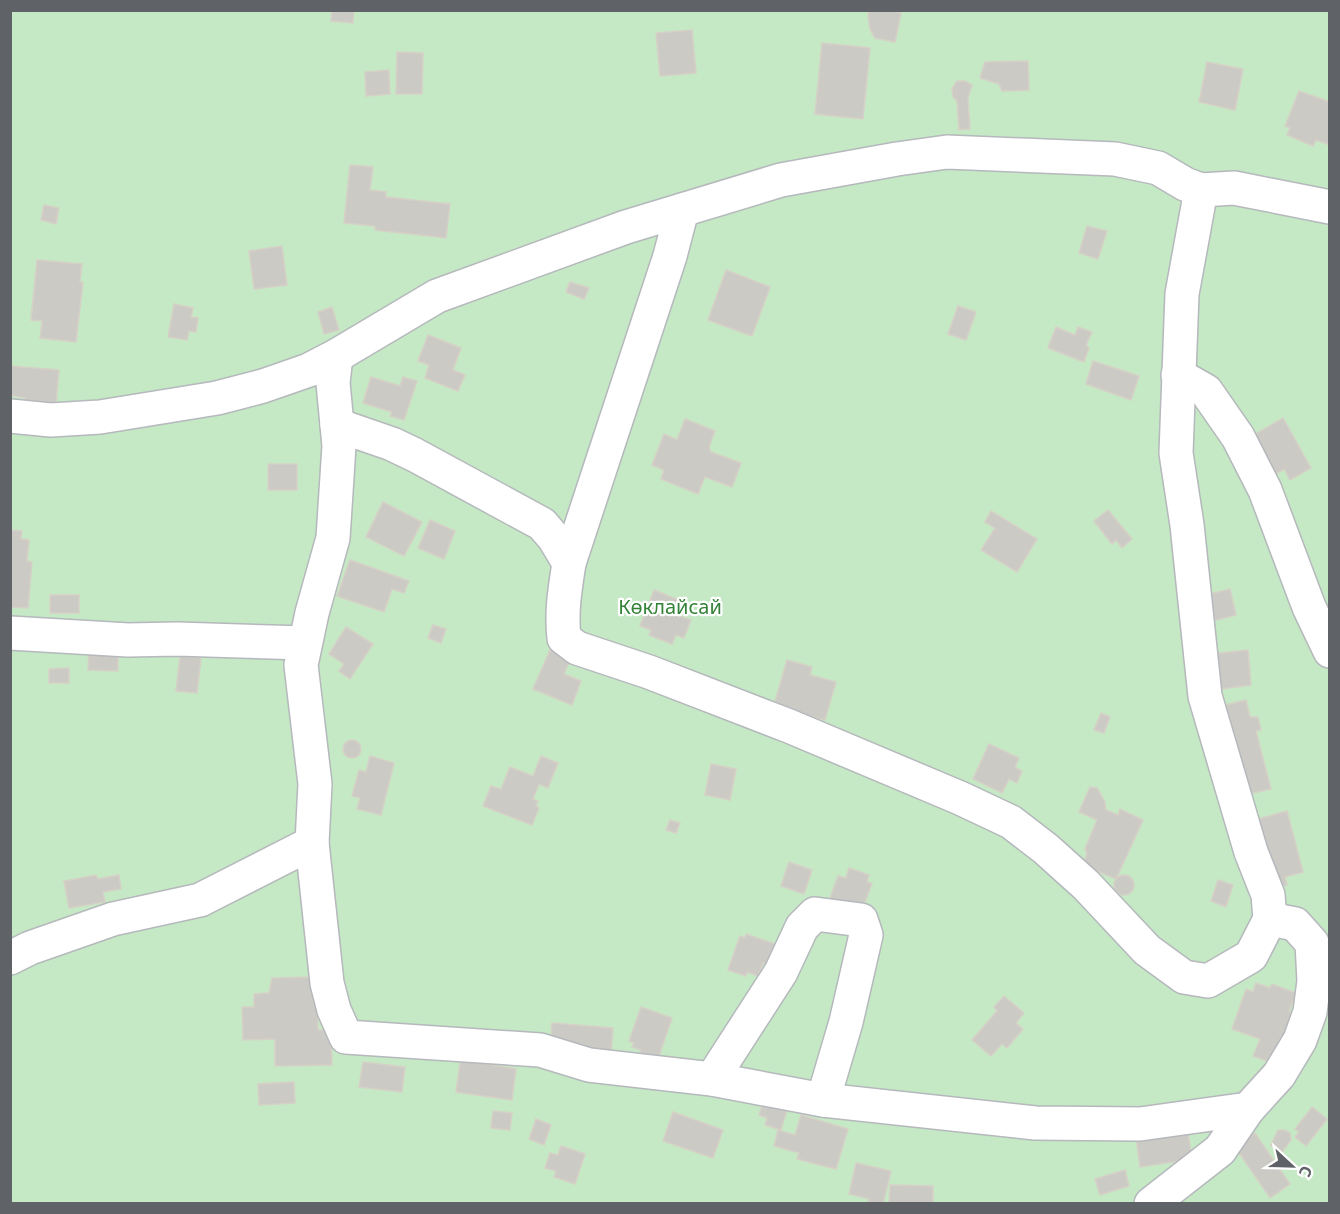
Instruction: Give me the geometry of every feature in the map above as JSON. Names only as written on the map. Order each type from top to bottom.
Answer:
[{"type":"street","points":[[10,416],[51,420],[100,417],[217,398],[263,386],[309,370],[437,296],[626,227],[781,180],[897,159],[946,152],[1115,159],[1158,168],[1185,184],[1201,190],[1234,188],[1329,207]]},
{"type":"street","points":[[682,210],[670,256],[569,563],[563,598],[564,638],[577,648],[649,672],[789,726],[1011,822],[1046,849],[1086,885],[1147,950],[1184,977],[1208,981],[1251,956],[1270,920],[1268,895],[1251,852],[1205,696],[1187,525],[1176,453],[1182,294],[1201,190]]},
{"type":"street","points":[[336,356],[333,383],[339,446],[333,538],[301,665],[315,784],[312,843],[327,983],[334,1011],[346,1037],[540,1050],[589,1065],[712,1079],[822,1100],[1035,1123],[1140,1124],[1248,1109]]},
{"type":"street","points":[[1178,375],[1206,391],[1238,437],[1265,490],[1309,607],[1329,651]]},
{"type":"street","points":[[337,425],[392,444],[415,455],[542,524],[554,538],[569,563]]},
{"type":"street","points":[[10,633],[128,640],[306,643]]},
{"type":"street","points":[[10,958],[30,948],[113,919],[200,900],[312,843]]},
{"type":"street","points":[[712,1079],[781,972],[802,927],[815,914],[861,920],[866,936],[846,1022],[822,1100]]},
{"type":"street","points":[[1151,1203],[1220,1150],[1248,1109],[1279,1075],[1300,1040],[1310,1012],[1314,981],[1312,943],[1295,924],[1270,920]]},
{"type":"green space","name":"Көклайсай","points":[[11,11],[1329,11],[1329,1203],[11,1203]]},
{"type":"building","points":[[332,10],[354,10],[353,23],[331,21]]},
{"type":"building","points":[[870,10],[889,10],[901,13],[895,42],[875,38],[870,29],[868,15]]},
{"type":"building","points":[[692,30],[696,73],[660,76],[656,33]]},
{"type":"building","points":[[822,43],[870,48],[863,119],[815,114]]},
{"type":"building","points":[[397,52],[423,53],[422,94],[396,94]]},
{"type":"building","points":[[1028,61],[1029,90],[1002,91],[999,84],[980,78],[985,62]]},
{"type":"building","points":[[1207,62],[1243,69],[1235,110],[1199,102]]},
{"type":"building","points":[[389,70],[390,94],[366,96],[365,72]]},
{"type":"building","points":[[957,81],[965,81],[972,85],[968,98],[970,129],[959,130],[957,101],[953,97],[952,89]]},
{"type":"building","points":[[1299,91],[1330,102],[1330,145],[1316,140],[1313,146],[1287,135],[1290,128],[1285,126]]},
{"type":"building","points":[[350,165],[373,167],[370,190],[386,192],[386,197],[450,204],[446,238],[375,230],[375,226],[344,223]]},
{"type":"building","points":[[44,205],[59,208],[56,224],[41,220]]},
{"type":"building","points":[[1087,226],[1107,231],[1098,259],[1079,253]]},
{"type":"building","points":[[282,246],[287,285],[254,289],[249,251]]},
{"type":"building","points":[[37,260],[82,264],[80,282],[83,282],[76,342],[40,338],[42,321],[31,320]]},
{"type":"building","points":[[726,270],[770,287],[752,336],[708,320]]},
{"type":"building","points":[[570,282],[589,288],[584,299],[566,292]]},
{"type":"building","points":[[174,304],[193,308],[191,317],[198,318],[196,332],[189,331],[187,340],[168,337]]},
{"type":"building","points":[[958,306],[976,312],[966,340],[948,334]]},
{"type":"building","points":[[332,307],[339,330],[324,334],[318,312]]},
{"type":"building","points":[[1056,327],[1075,335],[1078,327],[1092,332],[1086,345],[1089,348],[1084,362],[1048,348]]},
{"type":"building","points":[[428,335],[461,348],[453,370],[465,375],[458,391],[425,378],[429,365],[418,361]]},
{"type":"building","points":[[1093,361],[1139,376],[1131,400],[1086,384]]},
{"type":"building","points":[[10,366],[59,370],[56,405],[26,402],[25,398],[10,395]]},
{"type":"building","points":[[371,377],[400,386],[403,377],[417,381],[404,420],[390,416],[392,412],[363,403]]},
{"type":"building","points":[[1283,418],[1311,468],[1290,480],[1284,469],[1276,474],[1254,435]]},
{"type":"building","points":[[685,419],[715,431],[709,447],[711,452],[741,463],[732,487],[705,477],[698,494],[661,479],[664,470],[652,465],[664,434],[677,440]]},
{"type":"building","points":[[268,464],[297,464],[297,490],[268,490]]},
{"type":"building","points":[[383,502],[422,522],[404,556],[366,537]]},
{"type":"building","points":[[1108,510],[1132,539],[1122,548],[1116,540],[1112,544],[1094,521]]},
{"type":"building","points":[[991,511],[1037,539],[1017,572],[981,550],[995,528],[985,522]]},
{"type":"building","points":[[430,520],[455,531],[444,559],[418,548]]},
{"type":"building","points":[[10,530],[22,531],[21,539],[29,540],[27,561],[32,562],[28,608],[10,607]]},
{"type":"building","points":[[350,560],[409,581],[404,593],[392,589],[384,612],[337,596]]},
{"type":"building","points":[[1230,589],[1236,615],[1209,622],[1202,596]]},
{"type":"building","points":[[654,590],[686,603],[680,616],[691,620],[684,638],[676,635],[672,644],[649,635],[651,630],[640,626]]},
{"type":"building","points":[[50,595],[79,595],[79,613],[50,613]]},
{"type":"building","points":[[433,625],[446,629],[441,643],[428,638]]},
{"type":"building","points":[[346,627],[373,644],[350,679],[339,671],[344,664],[329,654]]},
{"type":"building","points":[[89,650],[118,651],[118,671],[88,670]]},
{"type":"building","points":[[550,650],[571,658],[564,674],[581,681],[572,705],[533,689]]},
{"type":"building","points":[[1248,650],[1251,685],[1221,689],[1211,654]]},
{"type":"building","points":[[180,656],[201,658],[197,693],[176,691]]},
{"type":"building","points":[[787,660],[812,667],[810,675],[836,682],[825,720],[812,717],[811,723],[772,712]]},
{"type":"building","points":[[69,668],[69,683],[49,683],[49,669]]},
{"type":"building","points":[[1246,700],[1250,717],[1258,717],[1261,730],[1256,731],[1271,789],[1244,795],[1221,706]]},
{"type":"building","points":[[1101,713],[1110,717],[1104,733],[1094,730]]},
{"type":"building","points":[[352,740],[358,743],[361,749],[358,755],[352,758],[346,755],[343,749],[346,743]]},
{"type":"building","points":[[989,744],[1019,758],[1015,767],[1022,771],[1017,783],[1009,779],[1002,793],[973,779]]},
{"type":"building","points":[[370,756],[394,763],[381,815],[357,809],[360,798],[352,796],[359,770],[366,772]]},
{"type":"building","points":[[541,756],[558,763],[548,788],[539,784],[533,799],[538,801],[536,806],[539,808],[532,825],[483,806],[491,786],[501,789],[510,767],[533,776]]},
{"type":"building","points":[[711,764],[736,769],[730,800],[705,795]]},
{"type":"building","points":[[1090,787],[1097,788],[1105,802],[1106,810],[1118,815],[1120,809],[1143,820],[1116,879],[1083,865],[1087,853],[1085,849],[1097,820],[1079,812]]},
{"type":"building","points":[[1287,811],[1303,872],[1285,877],[1287,885],[1269,890],[1251,821]]},
{"type":"building","points":[[670,820],[680,823],[676,833],[666,830]]},
{"type":"building","points":[[789,862],[812,870],[804,894],[781,886]]},
{"type":"building","points":[[849,868],[869,875],[867,882],[872,883],[864,905],[857,903],[854,910],[829,901],[838,876],[846,878]]},
{"type":"building","points":[[96,875],[98,879],[119,875],[121,889],[103,892],[105,902],[69,908],[64,881]]},
{"type":"building","points":[[1124,875],[1131,878],[1134,885],[1131,892],[1124,895],[1117,892],[1114,885],[1117,878]]},
{"type":"building","points":[[1218,880],[1233,885],[1226,907],[1211,901]]},
{"type":"building","points":[[746,934],[775,944],[768,965],[763,963],[758,976],[747,972],[746,976],[728,970],[740,936],[745,938]]},
{"type":"building","points":[[317,977],[318,1030],[331,1030],[332,1065],[275,1066],[275,1039],[243,1040],[242,1007],[254,1007],[254,994],[269,993],[272,978]]},
{"type":"building","points":[[1256,983],[1270,988],[1272,984],[1296,993],[1289,1012],[1295,1015],[1287,1040],[1281,1037],[1272,1063],[1253,1056],[1260,1039],[1232,1029],[1246,989],[1253,992]]},
{"type":"building","points":[[1004,996],[1024,1013],[1016,1023],[1023,1029],[1007,1048],[1002,1044],[991,1056],[972,1040],[997,1011],[994,1007]]},
{"type":"building","points":[[641,1007],[672,1018],[658,1059],[640,1053],[641,1050],[632,1047],[634,1043],[629,1041]]},
{"type":"building","points":[[552,1023],[613,1028],[611,1055],[550,1050]]},
{"type":"building","points":[[462,1048],[488,1052],[487,1064],[516,1069],[512,1100],[456,1092]]},
{"type":"building","points":[[363,1062],[405,1067],[402,1092],[359,1087]]},
{"type":"building","points":[[294,1082],[295,1103],[259,1105],[258,1084]]},
{"type":"building","points":[[765,1096],[789,1103],[781,1130],[765,1125],[767,1118],[759,1115]]},
{"type":"building","points":[[1312,1107],[1327,1119],[1306,1146],[1295,1137],[1299,1132],[1295,1129]]},
{"type":"building","points":[[493,1111],[512,1113],[510,1130],[491,1128]]},
{"type":"building","points":[[673,1112],[723,1130],[713,1158],[663,1141]]},
{"type":"building","points":[[801,1115],[848,1129],[836,1169],[797,1159],[799,1153],[774,1146],[778,1130],[795,1135]]},
{"type":"building","points":[[536,1119],[551,1125],[544,1145],[529,1139]]},
{"type":"building","points":[[1278,1130],[1290,1133],[1291,1140],[1281,1154],[1271,1145]]},
{"type":"building","points":[[1188,1133],[1192,1159],[1140,1167],[1136,1137]]},
{"type":"building","points":[[1255,1133],[1290,1184],[1270,1198],[1235,1147]]},
{"type":"building","points":[[561,1146],[585,1154],[575,1184],[554,1177],[556,1171],[545,1168],[550,1153],[558,1155]]},
{"type":"building","points":[[856,1163],[891,1171],[883,1204],[868,1204],[869,1199],[849,1194]]},
{"type":"building","points":[[1125,1170],[1129,1186],[1100,1195],[1095,1179]]},
{"type":"building","points":[[890,1185],[933,1186],[933,1204],[889,1204]]}]
